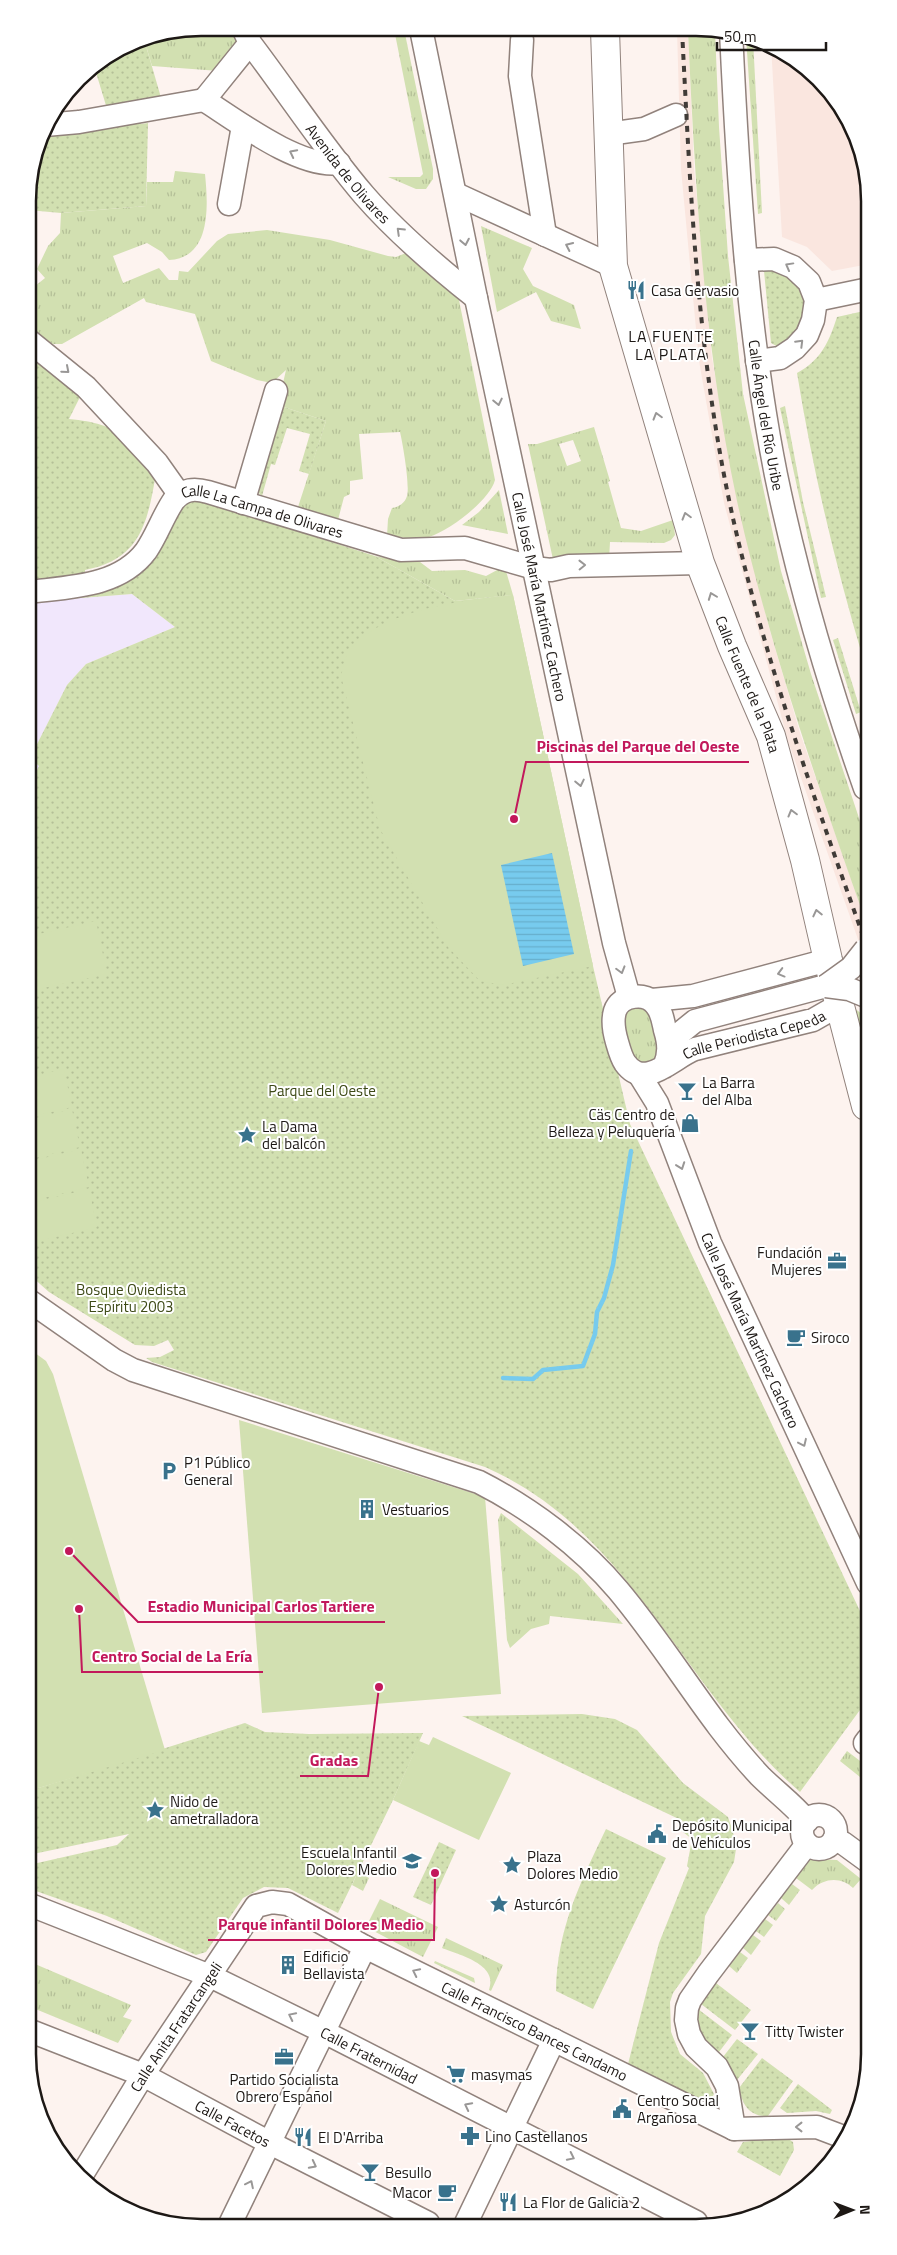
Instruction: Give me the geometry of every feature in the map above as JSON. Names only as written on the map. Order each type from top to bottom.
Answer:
[{"type":"main road","name":"Calle Fuente de la Plata","points":[[605,36],[613,266],[700,563],[732,646],[772,736],[805,860],[831,981],[861,1086]]},
{"type":"street","points":[[204,100],[246,37]]},
{"type":"street","name":"Avenida de Olivares","points":[[248,37],[339,163],[366,197],[403,234],[476,298]]},
{"type":"street","name":"Calle José María Martínez Cachero","points":[[423,37],[476,298],[614,943],[629,997]]},
{"type":"street","points":[[522,40],[520,76],[545,235]]},
{"type":"street","name":"Calle Ángel del Río Uribe","points":[[731,40],[746,260],[757,361],[776,474],[799,574],[843,726],[861,774]]},
{"type":"street","points":[[56,124],[79,122],[204,100],[244,126],[311,162],[327,165],[339,163]]},
{"type":"street","points":[[608,134],[644,129],[665,123]]},
{"type":"street","points":[[229,204],[244,126]]},
{"type":"street","points":[[456,194],[613,266]]},
{"type":"street","points":[[746,260],[774,258],[794,267],[809,282],[816,300],[813,320],[808,335],[795,348],[780,358],[757,361]]},
{"type":"street","points":[[816,300],[861,291]]},
{"type":"street","points":[[37,347],[86,388],[157,463],[179,494]]},
{"type":"street","points":[[243,503],[276,391]]},
{"type":"street","name":"Calle La Campa de Olivares","points":[[37,591],[93,583],[125,570],[146,550],[169,507],[179,494],[192,489],[388,548],[415,551],[449,547],[465,548],[534,568],[551,570],[569,566],[700,563]]},
{"type":"street","points":[[668,1042],[695,1021],[831,981],[851,968],[861,956]]},
{"type":"street","points":[[657,1007],[693,996],[831,981],[861,994]]},
{"type":"street","name":"Calle Periodista Cepeda","points":[[664,1067],[695,1049],[813,1020],[834,1008],[831,981]]},
{"type":"street","points":[[657,1007],[668,1042],[669,1056],[664,1067],[652,1074],[639,1074],[630,1069],[623,1060],[614,1030],[616,1008],[629,997],[638,996],[657,1007],[695,1021]]},
{"type":"street","name":"Calle José María Martínez Cachero","points":[[639,1074],[657,1103],[710,1243],[860,1566]]},
{"type":"street","points":[[36,1306],[114,1360],[134,1370],[479,1482],[504,1495],[548,1526],[589,1560],[618,1589],[665,1650],[719,1727],[760,1776],[796,1807],[807,1821]]},
{"type":"street","points":[[834,1840],[835,1829],[830,1820],[816,1816],[807,1821],[802,1830],[806,1844],[811,1847],[821,1849],[834,1840],[844,1842],[860,1855]]},
{"type":"street","points":[[734,2129],[727,2086],[717,2067],[696,2047],[689,2034],[686,2020],[687,2008],[690,2000],[708,1974],[806,1844]]},
{"type":"street","name":"Calle Anita Fratarcangeli","points":[[85,2170],[143,2075],[256,1906],[272,1902],[288,1904]]},
{"type":"street","name":"Calle Francisco Bances Candamo","points":[[288,1904],[365,1947],[734,2129],[817,2127],[839,2135]]},
{"type":"street","name":"Calle Fraternidad","points":[[36,1907],[210,1976],[324,2032],[690,2219]]},
{"type":"street","points":[[232,2219],[365,1947]]},
{"type":"street","name":"Calle Facetos","points":[[36,2033],[143,2075],[270,2143],[420,2219]]},
{"type":"street","points":[[468,2219],[554,2040]]},
{"type":"shaded area","points":[[677,36],[688,36],[694,168],[712,358],[737,499],[768,624],[800,733],[861,907],[861,947],[788,741],[724,503],[699,361],[681,169]]},
{"type":"shaded area","points":[[772,54],[796,70],[827,101],[839,119],[848,138],[855,158],[859,180],[861,201],[861,266],[832,271],[807,247],[782,237]]},
{"type":"shaded area","points":[[132,594],[175,627],[86,664],[67,685],[37,745],[37,601]]},
{"type":"green space","points":[[688,36],[715,38],[728,256],[743,394],[781,571],[811,674],[861,823],[861,906],[795,714],[764,608],[737,501],[716,384],[703,267]]},
{"type":"green space","points":[[234,37],[237,43],[219,71],[152,66],[146,46],[169,39]]},
{"type":"green space","points":[[396,37],[406,37],[433,169],[433,179],[426,189],[416,189],[388,177],[420,177],[423,174]]},
{"type":"green space","points":[[746,44],[753,47],[762,213],[758,214]]},
{"type":"green space","points":[[146,46],[162,101],[108,112],[97,74],[128,53]]},
{"type":"green space","points":[[139,118],[141,124],[148,123],[146,206],[61,213],[37,211],[39,169],[53,130]]},
{"type":"green space","points":[[175,171],[205,174],[206,214],[200,240],[193,250],[183,257],[169,260],[162,252],[147,243],[113,256],[123,283],[159,268],[169,280],[178,280],[179,271],[188,272],[217,241],[228,234],[267,230],[330,240],[388,256],[396,257],[411,251],[459,300],[495,480],[492,488],[468,514],[429,537],[414,539],[387,536],[388,519],[392,508],[403,503],[408,491],[406,465],[400,432],[359,434],[363,479],[350,481],[350,494],[344,497],[338,520],[298,507],[326,421],[278,405],[286,370],[272,383],[257,380],[211,361],[195,314],[146,302],[144,298],[62,344],[53,344],[37,333],[37,285],[45,278],[37,269],[48,246],[60,233],[61,213],[146,206],[147,182],[173,182]]},
{"type":"green space","points":[[481,226],[532,248],[523,269],[533,286],[574,305],[581,329],[551,321],[536,292],[497,312]]},
{"type":"green space","points":[[770,265],[779,267],[806,293],[803,327],[780,348],[771,343],[764,271]]},
{"type":"green space","points":[[861,312],[861,650],[826,520],[810,447],[797,373],[812,362],[823,350],[837,317]]},
{"type":"green space","points":[[37,361],[80,397],[69,419],[87,421],[112,429],[129,443],[155,479],[148,512],[137,538],[117,558],[103,565],[85,570],[85,573],[37,580]]},
{"type":"green space","points":[[278,405],[326,421],[309,474],[299,471],[310,434],[287,428],[275,465],[271,464],[262,496],[255,489]]},
{"type":"green space","points":[[785,406],[803,502],[826,597],[821,598],[780,408]]},
{"type":"green space","points":[[594,427],[610,481],[608,482],[621,528],[641,531],[673,520],[675,535],[671,540],[664,543],[610,542],[609,560],[554,564],[528,444],[537,444]],"holes":[[[573,440],[581,461],[567,466],[559,444]]]},
{"type":"green space","points":[[499,490],[508,534],[462,525],[479,512]]},
{"type":"green space","name":"Parque del Oeste","points":[[197,499],[375,556],[455,601],[513,595],[593,966],[630,1124],[860,1612],[860,1710],[800,1792],[759,1752],[619,1572],[580,1531],[536,1495],[485,1467],[152,1362],[146,1358],[160,1357],[174,1350],[168,1340],[154,1346],[135,1345],[49,1292],[36,1281],[37,771],[39,766],[37,764],[37,745],[67,685],[86,664],[175,627],[132,594],[37,601],[113,588],[184,504]]},
{"type":"green space","points":[[375,556],[400,561],[420,562],[432,571],[465,570],[486,576],[499,569],[506,571],[513,595],[455,601]]},
{"type":"green space","points":[[513,595],[593,966],[503,985],[480,981],[448,947],[380,829],[341,676],[346,657],[359,641],[376,628],[421,610],[470,600]]},
{"type":"green space","points":[[838,638],[861,711],[856,714],[833,640]]},
{"type":"green space","points":[[96,921],[107,974],[37,990],[37,934]]},
{"type":"green space","points":[[632,1005],[651,1009],[660,1058],[649,1065],[630,1057],[623,1014]]},
{"type":"green space","points":[[854,1008],[861,1013],[861,1034]]},
{"type":"green space","points":[[64,1069],[72,1107],[37,1116],[37,1075]]},
{"type":"green space","points":[[72,1109],[80,1147],[36,1158],[37,1118]]},
{"type":"green space","points":[[81,1149],[89,1187],[36,1200],[36,1160]]},
{"type":"green space","points":[[89,1189],[97,1227],[36,1242],[36,1202]]},
{"type":"green space","points":[[36,1354],[46,1361],[53,1374],[165,1750],[36,1789]]},
{"type":"green space","points":[[239,1420],[485,1497],[501,1694],[262,1713]]},
{"type":"green space","points":[[501,1513],[578,1574],[623,1624],[550,1616],[549,1624],[531,1629],[510,1648],[507,1640],[498,1520]]},
{"type":"green space","points":[[582,1714],[615,1719],[637,1730],[683,1783],[728,1817],[733,1832],[736,1849],[734,1862],[705,1916],[701,1954],[673,1993],[670,2002],[671,2032],[680,2054],[703,2073],[714,2094],[708,2104],[628,2064],[659,1943],[689,1868],[687,1866],[692,1839],[679,1829],[683,1821],[462,1716]]},
{"type":"green space","points":[[245,1723],[265,1732],[309,1734],[423,1733],[338,1913],[288,1888],[264,1887],[243,1898],[206,1952],[196,1955],[107,1916],[36,1891],[36,1863],[117,1845],[129,1834],[36,1853],[36,1789]]},
{"type":"green space","points":[[433,1737],[511,1773],[479,1840],[393,1800],[419,1741],[429,1745]]},
{"type":"green space","points":[[847,1751],[860,1761],[860,1777],[860,1777],[840,1761]]},
{"type":"green space","points":[[606,1829],[666,1858],[593,2009],[556,1991],[557,1968],[565,1927],[572,1907],[587,1868]]},
{"type":"green space","points":[[439,1842],[456,1850],[431,1905],[413,1897]]},
{"type":"green space","points":[[811,1859],[837,1860],[860,1880],[853,1888],[844,1882],[833,1880],[822,1883],[812,1890],[796,1878]]},
{"type":"green space","points":[[358,1872],[369,1878],[363,1891],[352,1885]]},
{"type":"green space","points":[[792,1884],[800,1890],[789,1905],[781,1898]]},
{"type":"green space","points":[[380,1899],[438,1927],[423,1957],[366,1927]]},
{"type":"green space","points":[[778,1903],[785,1909],[776,1921],[768,1915]]},
{"type":"green space","points":[[765,1919],[773,1925],[764,1937],[756,1931]]},
{"type":"green space","points":[[753,1935],[761,1941],[751,1955],[743,1948]]},
{"type":"green space","points":[[446,1938],[503,1965],[491,1991],[489,1990],[491,1981],[483,1967],[476,1962],[442,1948]]},
{"type":"green space","points":[[740,1952],[748,1958],[737,1973],[729,1966]]},
{"type":"green space","points":[[435,1961],[474,1978],[475,1983],[434,1963]]},
{"type":"green space","points":[[36,1964],[131,2005],[123,2017],[132,2020],[118,2043],[36,2009]]},
{"type":"green space","points":[[716,1983],[751,2010],[735,2030],[701,2004]]},
{"type":"green space","points":[[698,2009],[732,2035],[719,2052],[705,2039],[699,2028]]},
{"type":"green space","points":[[737,2039],[758,2054],[737,2080],[723,2057]]},
{"type":"green space","points":[[762,2058],[793,2081],[768,2116],[761,2116],[751,2112],[744,2104],[739,2088]]},
{"type":"green space","points":[[798,2084],[832,2110],[830,2114],[816,2111],[787,2113],[780,2108]]},
{"type":"green space","points":[[785,2137],[793,2142],[794,2150],[780,2176],[737,2152],[743,2142]]},
{"type":"water","points":[[552,853],[574,954],[523,966],[501,865]]},
{"type":"waterway","points":[[503,1378],[533,1379],[543,1370],[583,1366],[595,1334],[597,1312],[604,1298],[613,1265],[631,1151]]},
{"type":"railway","points":[[682,36],[698,289],[705,353],[725,481],[752,595],[781,696],[861,929]]},
{"type":"place","name":"Casa Gervasio","points":[[636,290]]},
{"type":"place","name":"Piscinas del Parque del Oeste","points":[[514,819]]},
{"type":"place","name":"La Barra del Alba","points":[[687,1091]]},
{"type":"place","name":"Cäs Centro de Belleza y Peluquería","points":[[690,1123]]},
{"type":"place","name":"La Dama del balcón","points":[[247,1135]]},
{"type":"place","name":"Fundación Mujeres","points":[[837,1261]]},
{"type":"place","name":"Siroco","points":[[796,1337]]},
{"type":"place","name":"P1 Público General","points":[[169,1471]]},
{"type":"place","name":"Vestuarios","points":[[367,1509]]},
{"type":"place","name":"Estadio Municipal Carlos Tartiere","points":[[69,1551]]},
{"type":"place","name":"Centro Social de La Ería","points":[[79,1609]]},
{"type":"place","name":"Gradas","points":[[379,1687]]},
{"type":"place","name":"Nido de ametralladora","points":[[155,1810]]},
{"type":"place","name":"Depósito Municipal de Vehículos","points":[[657,1834]]},
{"type":"place","name":"Escuela Infantil Dolores Medio","points":[[412,1861]]},
{"type":"place","name":"Plaza Dolores Medio","points":[[512,1865]]},
{"type":"place","name":"Parque infantil Dolores Medio","points":[[435,1873]]},
{"type":"place","name":"Asturcón","points":[[499,1904]]},
{"type":"place","name":"Edificio Bellavista","points":[[288,1965]]},
{"type":"place","name":"Titty Twister","points":[[750,2031]]},
{"type":"place","name":"Partido Socialista Obrero Español","points":[[284,2057]]},
{"type":"place","name":"masymas","points":[[456,2074]]},
{"type":"place","name":"Centro Social Argañosa","points":[[622,2109]]},
{"type":"place","name":"Lino Castellanos","points":[[470,2136]]},
{"type":"place","name":"El D'Arriba","points":[[303,2137]]},
{"type":"place","name":"Besullo","points":[[370,2172]]},
{"type":"place","name":"Macor","points":[[447,2192]]},
{"type":"place","name":"La Flor de Galicia 2","points":[[508,2202]]},
{"type":"district","name":"LA FUENTE LA PLATA","points":[[671,345]]},
{"type":"park label","name":"Bosque Oviedista Espíritu 2003","points":[[131,1298]]}]
